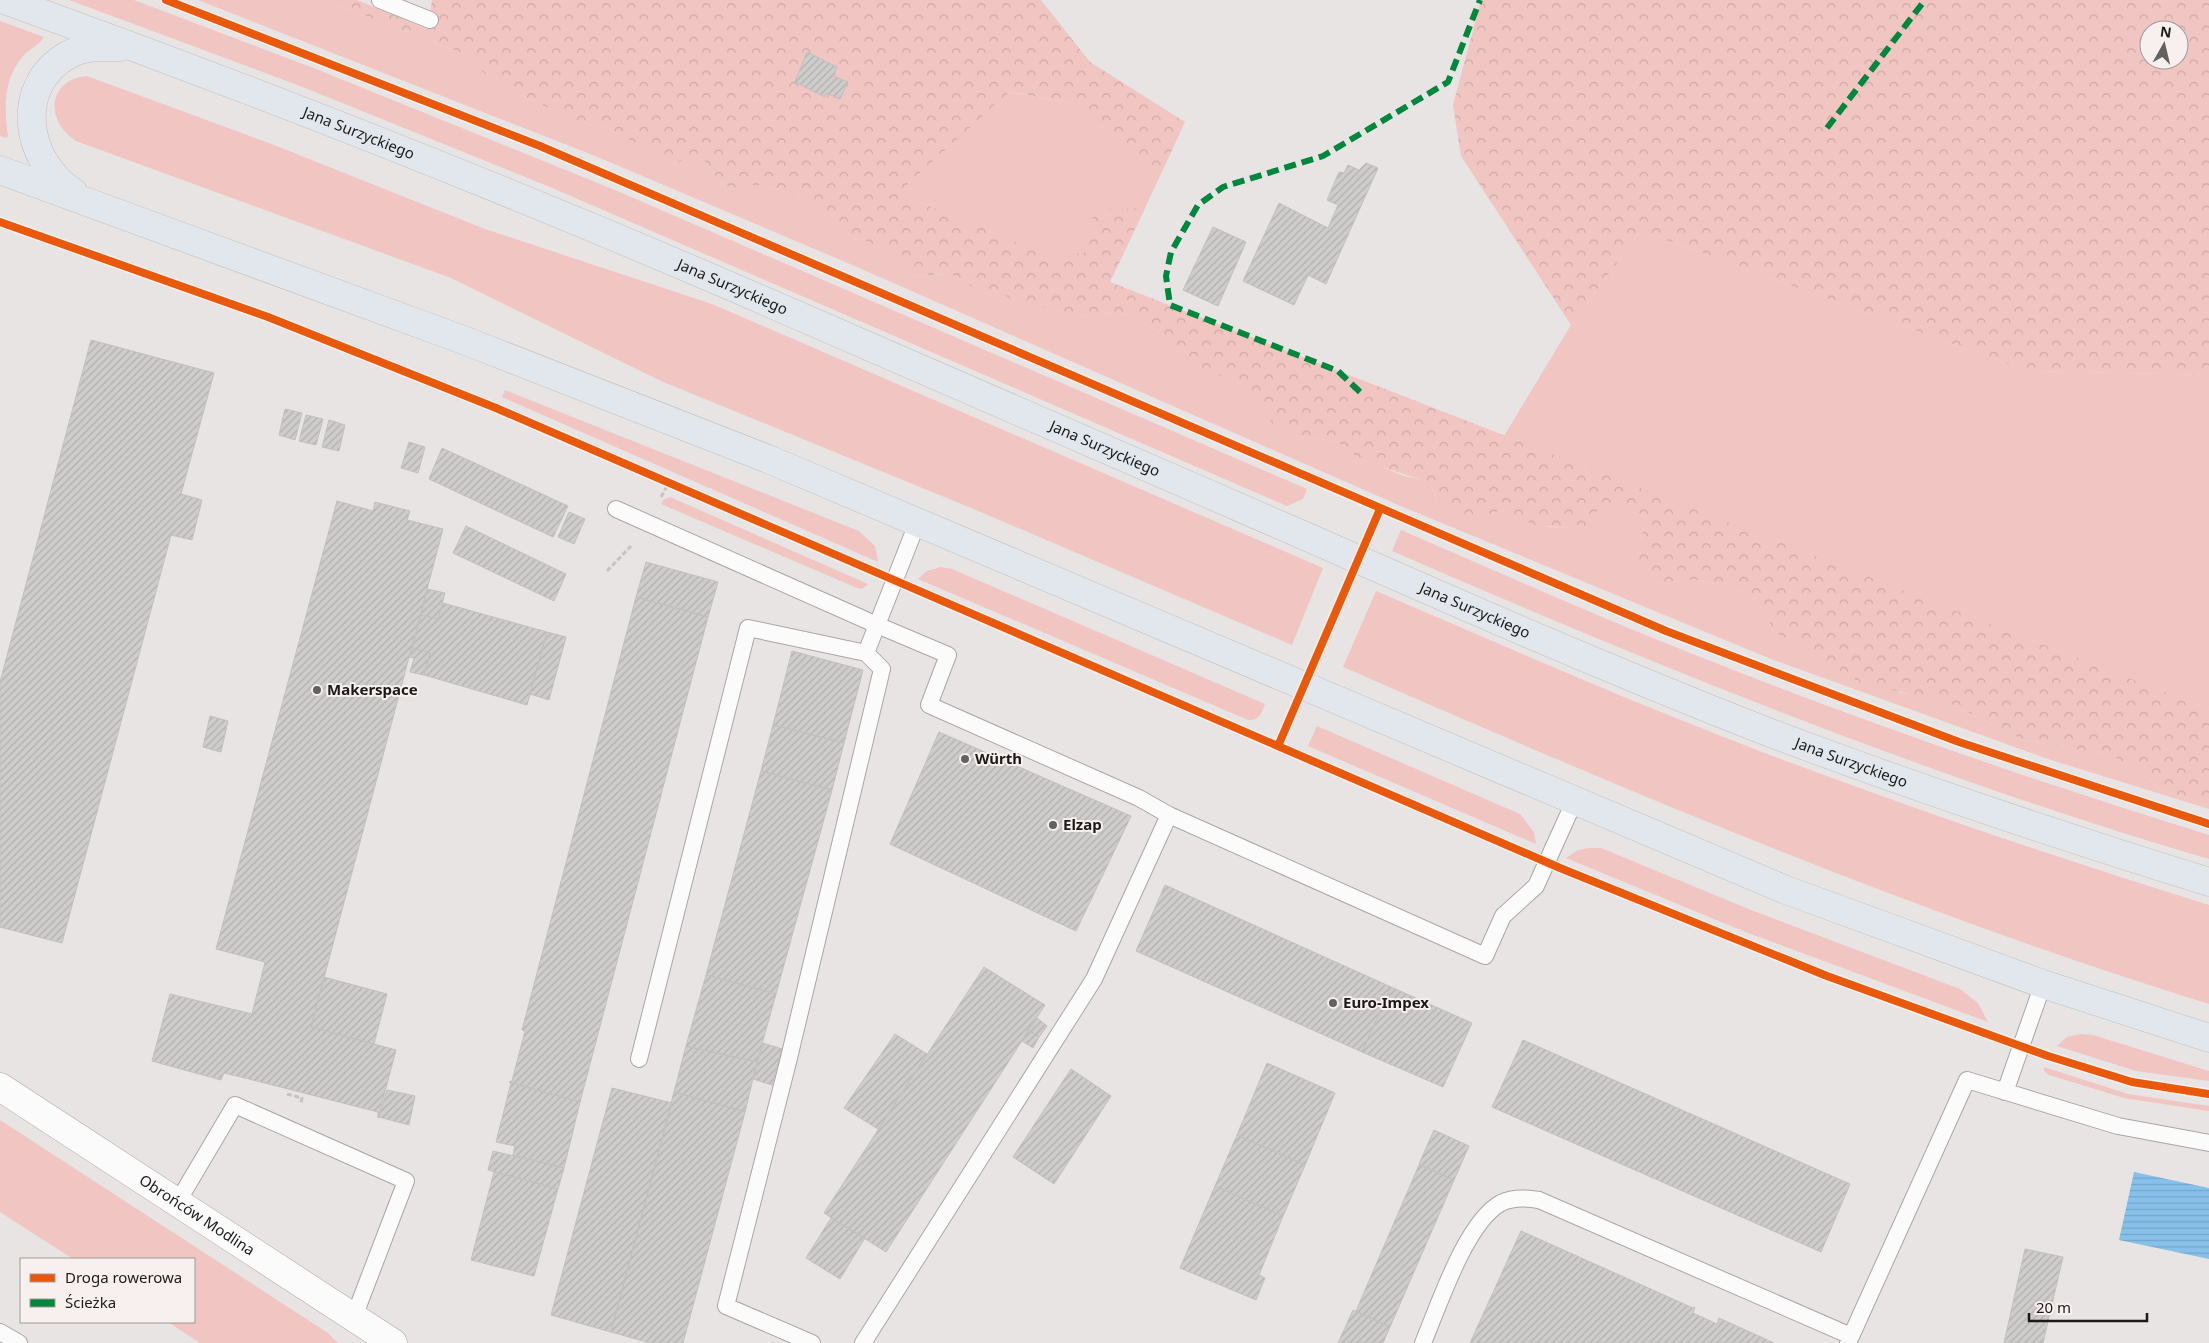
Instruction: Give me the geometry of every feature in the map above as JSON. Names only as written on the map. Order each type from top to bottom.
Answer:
[{"type":"main road","name":"Jana Surzyckiego","points":[[5,0],[154,54],[349,130],[632,245],[1376,568],[1682,698],[1832,755],[2022,823],[2209,882]]},
{"type":"main road","points":[[94,204],[64,186],[46,168],[39,156],[31,119],[34,94],[40,82],[56,63],[80,50],[121,47],[154,54]]},
{"type":"main road","points":[[0,170],[466,340],[768,459],[918,521],[1574,802],[1786,890],[2043,984],[2209,1038]]},
{"type":"street","name":"Obrońców Modlina","points":[[0,1087],[393,1343]]},
{"type":"lane","points":[[380,0],[430,20]]},
{"type":"lane","points":[[616,508],[877,625],[948,654],[929,705],[1139,798],[1168,815],[1485,956],[1502,916],[1536,886],[1574,802]]},
{"type":"lane","points":[[866,653],[918,521]]},
{"type":"lane","points":[[639,1059],[748,628],[866,653],[882,669],[790,1053],[726,1306],[812,1343]]},
{"type":"lane","points":[[863,1343],[1094,979],[1168,815]]},
{"type":"lane","points":[[2005,1092],[2043,984]]},
{"type":"lane","points":[[1423,1343],[1470,1235],[1485,1214],[1502,1202],[1520,1198],[1539,1200],[1850,1340],[1967,1080],[2118,1126],[2209,1143]]},
{"type":"lane","points":[[177,1203],[235,1105],[406,1181],[354,1318]]},
{"type":"lane","points":[[0,1332],[19,1343]]},
{"type":"path","points":[[606,572],[634,543]]},
{"type":"green space","points":[[69,0],[134,0],[316,69],[615,190],[1307,489],[1303,499],[1287,506],[550,187],[300,86]]},
{"type":"green space","points":[[198,0],[324,0],[469,56],[482,72],[522,96],[577,121],[610,129],[673,164],[691,158],[704,160],[721,184],[735,189],[744,185],[763,185],[799,196],[853,239],[866,241],[883,249],[911,276],[951,274],[982,293],[1000,291],[1021,307],[1043,307],[1084,316],[1101,313],[1130,315],[1173,341],[1202,368],[1246,387],[1298,436],[1339,443],[1357,457],[1404,476],[1419,479],[1431,486],[1437,502],[1488,515],[1502,510],[1517,517],[1550,527],[1586,528],[1594,522],[1595,513],[1604,501],[1648,518],[1639,543],[1655,583],[1698,580],[1748,592],[1762,609],[1774,631],[1901,693],[1931,697],[1954,705],[2023,740],[2111,755],[2145,775],[2161,791],[2186,797],[2203,805],[2209,803],[2209,809],[2048,759],[1771,659],[1403,507],[850,264],[600,158]]},
{"type":"green space","points":[[324,0],[357,0],[428,29],[432,0],[1041,0],[1090,62],[1185,122],[1161,174],[1071,103],[1009,92],[898,193],[1049,256],[1084,253],[1090,244],[1086,232],[1093,217],[1101,210],[1145,208],[1110,282],[2209,709],[2209,803],[2203,805],[2186,797],[2161,791],[2145,775],[2111,755],[2023,740],[1954,705],[1859,682],[1774,631],[1762,609],[1748,592],[1698,580],[1655,583],[1638,570],[1639,543],[1648,518],[1604,501],[1596,513],[1594,522],[1586,529],[1534,525],[1502,510],[1488,515],[1469,518],[1450,511],[1437,502],[1431,486],[1419,479],[1357,457],[1339,443],[1298,436],[1275,427],[1246,387],[1202,368],[1173,341],[1130,315],[1101,313],[1084,316],[1043,307],[1020,307],[1000,291],[982,293],[951,274],[911,276],[883,249],[866,241],[853,239],[799,196],[763,185],[744,185],[735,189],[721,184],[704,160],[691,158],[673,164],[610,129],[577,121],[522,96],[482,72],[469,56]]},
{"type":"green space","points":[[1481,0],[2209,0],[2209,375],[2027,371],[1641,231],[1571,325],[1461,156],[1453,105]]},
{"type":"green space","points":[[0,21],[44,37],[24,55],[12,73],[6,104],[8,136],[6,138],[0,136]]},
{"type":"green space","points":[[87,76],[269,143],[485,229],[712,304],[1323,568],[1292,645],[976,510],[661,381],[451,278],[76,141],[66,133],[59,123],[55,113],[55,102],[58,93],[64,85],[74,79]]},
{"type":"green space","points":[[1008,92],[1071,103],[1161,174],[1110,282],[898,193]]},
{"type":"green space","points":[[1641,231],[2027,371],[2209,375],[2209,709],[1504,436],[1571,325]]},
{"type":"green space","points":[[505,390],[859,531],[875,546],[878,562],[502,397]]},
{"type":"green space","points":[[670,497],[868,584],[862,589],[857,588],[661,504],[663,500]]},
{"type":"green space","points":[[1401,530],[1698,656],[1857,717],[1974,758],[2209,835],[2209,859],[2001,793],[1898,756],[1796,718],[1593,637],[1392,551]]},
{"type":"green space","points":[[941,567],[952,569],[1265,704],[1260,716],[1248,720],[918,579],[927,571]]},
{"type":"green space","points":[[1376,591],[1648,707],[1797,765],[1973,828],[2209,905],[2209,1004],[1988,930],[1771,848],[1556,759],[1343,667]]},
{"type":"green space","points":[[1317,726],[1520,814],[1534,832],[1536,844],[1308,746]]},
{"type":"green space","points":[[1601,848],[1751,910],[1960,989],[1978,1003],[1988,1022],[1743,931],[1566,858],[1578,850]]},
{"type":"green space","points":[[2081,1034],[2093,1035],[2209,1071],[2209,1081],[2136,1071],[2057,1046],[2067,1037]]},
{"type":"green space","points":[[2044,1067],[2128,1094],[2209,1106],[2209,1111],[2124,1098],[2049,1075],[2044,1071]]},
{"type":"green space","points":[[0,1120],[328,1333],[338,1343],[200,1343],[170,1323],[195,1323],[195,1258],[71,1258],[0,1212]]},
{"type":"water","points":[[2134,1172],[2209,1188],[2209,1259],[2119,1240]]},
{"type":"building","points":[[807,52],[837,67],[833,76],[848,82],[840,99],[826,93],[825,97],[795,82]]},
{"type":"building","points":[[1366,163],[1378,168],[1326,284],[1308,275],[1294,305],[1243,281],[1279,203],[1328,228],[1338,205],[1327,200],[1339,172],[1344,173],[1348,165],[1359,170]]},
{"type":"building","points":[[1213,227],[1246,242],[1218,306],[1183,290]]},
{"type":"building","points":[[91,340],[214,373],[181,494],[202,500],[192,540],[171,535],[62,943],[0,927],[0,682]]},
{"type":"building","points":[[285,409],[302,413],[295,440],[279,435]]},
{"type":"building","points":[[306,415],[323,419],[316,445],[299,441]]},
{"type":"building","points":[[329,420],[345,425],[339,451],[322,447]]},
{"type":"building","points":[[409,442],[425,447],[418,473],[401,468]]},
{"type":"building","points":[[442,448],[568,506],[553,537],[429,479]]},
{"type":"building","points":[[337,501],[373,511],[375,502],[410,511],[407,520],[443,529],[311,1027],[396,1050],[378,1118],[378,1112],[249,1079],[224,1073],[221,1080],[152,1061],[170,994],[252,1014],[265,962],[216,949]]},
{"type":"building","points":[[569,512],[585,519],[574,544],[558,537]]},
{"type":"building","points":[[466,526],[566,574],[554,601],[453,553]]},
{"type":"building","points":[[646,562],[718,582],[708,617],[636,597]]},
{"type":"building","points":[[427,589],[445,593],[438,619],[421,615]]},
{"type":"building","points":[[636,597],[708,617],[580,1102],[509,1082],[512,1081],[525,1031],[522,1030]]},
{"type":"building","points":[[443,603],[547,632],[527,705],[424,675],[430,653],[412,648],[421,615],[438,619]]},
{"type":"building","points":[[547,632],[566,637],[549,700],[530,694]]},
{"type":"building","points":[[412,648],[430,653],[424,675],[410,672],[414,658],[409,657]]},
{"type":"building","points":[[792,651],[863,670],[844,743],[773,725]]},
{"type":"building","points":[[210,716],[228,721],[221,752],[203,747]]},
{"type":"building","points":[[773,725],[844,743],[832,790],[761,771]]},
{"type":"building","points":[[939,732],[1131,816],[1076,931],[890,844]]},
{"type":"building","points":[[761,771],[832,790],[776,994],[706,975]]},
{"type":"building","points":[[1165,885],[1391,987],[1362,1052],[1136,951]]},
{"type":"building","points":[[984,967],[1045,1005],[886,1252],[824,1213]]},
{"type":"building","points":[[706,975],[776,994],[757,1062],[686,1046]]},
{"type":"building","points":[[324,977],[387,994],[374,1044],[311,1027]]},
{"type":"building","points":[[1391,987],[1472,1023],[1443,1087],[1362,1052]]},
{"type":"building","points":[[1037,1018],[1047,1026],[1039,1037],[1028,1030]]},
{"type":"building","points":[[1028,1030],[1039,1037],[1033,1048],[1022,1041]]},
{"type":"building","points":[[895,1034],[927,1054],[878,1129],[844,1108]]},
{"type":"building","points":[[1523,1040],[1850,1184],[1821,1252],[1492,1107]]},
{"type":"building","points":[[763,1043],[782,1049],[772,1085],[753,1079]]},
{"type":"building","points":[[686,1046],[757,1062],[745,1112],[674,1092]]},
{"type":"building","points":[[1267,1063],[1335,1093],[1305,1165],[1237,1135]]},
{"type":"building","points":[[1071,1069],[1111,1096],[1054,1184],[1013,1157]]},
{"type":"building","points":[[511,1083],[580,1102],[564,1168],[513,1155],[515,1146],[496,1142]]},
{"type":"building","points":[[612,1088],[672,1103],[611,1332],[551,1315]]},
{"type":"building","points":[[387,1090],[415,1096],[409,1125],[379,1117]]},
{"type":"building","points":[[674,1092],[745,1112],[683,1343],[650,1343],[611,1332]]},
{"type":"building","points":[[1434,1130],[1469,1146],[1454,1180],[1419,1164]]},
{"type":"building","points":[[1237,1135],[1305,1165],[1283,1216],[1215,1186]]},
{"type":"building","points":[[493,1151],[564,1168],[558,1189],[488,1170]]},
{"type":"building","points":[[1419,1165],[1454,1180],[1390,1327],[1356,1311]]},
{"type":"building","points":[[494,1172],[558,1189],[534,1276],[471,1260]]},
{"type":"building","points":[[1215,1186],[1283,1216],[1259,1275],[1265,1278],[1256,1300],[1180,1268]]},
{"type":"building","points":[[831,1218],[865,1238],[840,1279],[806,1258]]},
{"type":"building","points":[[1521,1231],[1693,1308],[1695,1307],[1693,1313],[1717,1324],[1719,1318],[1774,1343],[1470,1343]]},
{"type":"building","points":[[2025,1249],[2063,1257],[2043,1343],[2004,1343]]},
{"type":"building","points":[[1353,1310],[1390,1327],[1383,1343],[1338,1343]]},
{"type":"marked path","points":[[1360,392],[1338,371],[1170,305],[1166,276],[1171,252],[1198,205],[1223,187],[1323,156],[1448,82],[1480,0]]},
{"type":"marked path","points":[[1827,128],[1925,0]]},
{"type":"cycle path","points":[[166,0],[540,146],[1666,631],[1959,742],[2209,824]]},
{"type":"cycle path","points":[[0,222],[268,317],[496,408],[1560,868],[1827,976],[2048,1056],[2132,1082],[2209,1094]]},
{"type":"cycle path","points":[[1278,746],[1380,509]]},
{"type":"place","name":"Makerspace","points":[[317,690]]},
{"type":"place","name":"Würth","points":[[965,759]]},
{"type":"place","name":"Elzap","points":[[1053,825]]},
{"type":"place","name":"Euro-Impex","points":[[1333,1003]]}]
